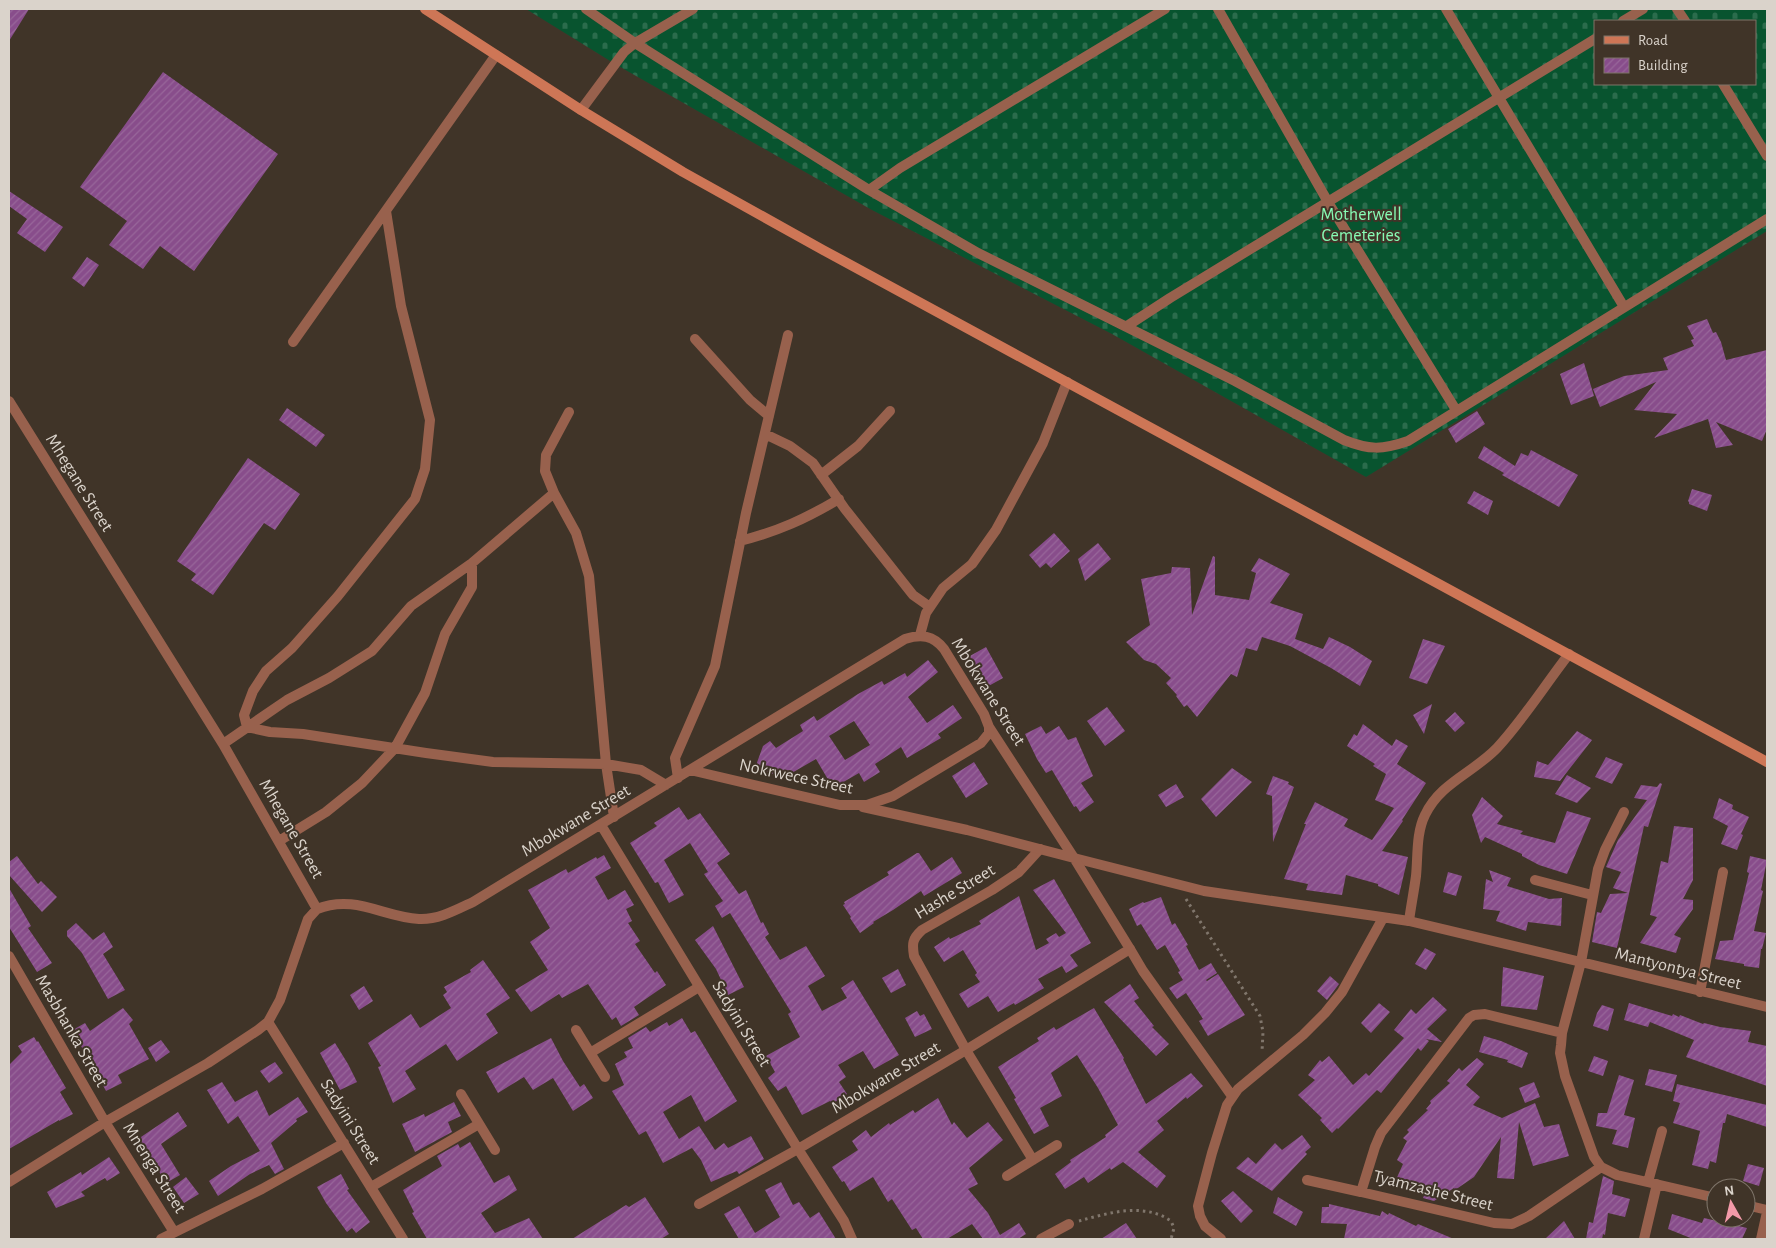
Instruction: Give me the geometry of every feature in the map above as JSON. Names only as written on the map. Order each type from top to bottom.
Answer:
[{"type":"main road","points":[[425,9],[581,110],[700,181],[1767,762]]},
{"type":"street","points":[[586,9],[635,43],[869,190],[978,253],[1127,326],[1344,440],[1360,446],[1385,448],[1408,441],[1767,219]]},
{"type":"street","points":[[581,110],[624,52],[635,43],[693,9]]},
{"type":"street","points":[[869,190],[900,168],[1165,9]]},
{"type":"street","points":[[1218,9],[1328,202],[1456,410]]},
{"type":"street","points":[[1446,9],[1624,307]]},
{"type":"street","points":[[1625,20],[1643,9]]},
{"type":"street","points":[[1677,9],[1683,20]]},
{"type":"street","points":[[1127,326],[1594,40]]},
{"type":"street","points":[[293,342],[496,55]]},
{"type":"street","points":[[1724,85],[1767,156]]},
{"type":"street","points":[[247,727],[244,716],[253,691],[266,671],[292,648],[338,596],[416,499],[425,469],[430,420],[400,306],[386,211]]},
{"type":"street","points":[[678,778],[675,758],[715,666],[740,541],[788,335]]},
{"type":"street","points":[[695,339],[750,400],[769,416]]},
{"type":"street","points":[[920,635],[926,613],[943,588],[972,564],[996,530],[1043,443],[1067,382]]},
{"type":"street","name":"Mhegane Street","points":[[9,401],[223,744],[317,908]]},
{"type":"street","points":[[821,474],[858,446],[890,411]]},
{"type":"street","points":[[569,412],[546,455],[545,471],[554,494],[576,533],[589,576],[606,764],[614,817]]},
{"type":"street","points":[[765,434],[790,446],[813,463],[913,595],[930,607]]},
{"type":"street","points":[[223,744],[287,700],[329,678],[372,651],[411,606],[472,563],[554,494]]},
{"type":"street","points":[[740,541],[771,533],[808,517],[839,499]]},
{"type":"street","points":[[279,841],[326,812],[362,783],[395,748],[425,693],[445,634],[472,587],[472,563]]},
{"type":"street","name":"Mbokwane Street","points":[[317,908],[328,904],[348,904],[418,919],[443,916],[473,902],[905,639],[920,635],[926,636],[940,644],[984,714],[989,727],[1074,858],[1130,949],[966,1050],[798,1149],[699,1204]]},
{"type":"street","points":[[1409,921],[1416,877],[1419,837],[1424,817],[1430,804],[1443,789],[1475,768],[1496,749],[1512,731],[1569,654]]},
{"type":"street","points":[[247,727],[270,732],[303,734],[493,762],[606,764],[641,770],[666,785]]},
{"type":"street","name":"Nokrwece Street","points":[[690,770],[840,805],[875,804],[894,796],[981,743],[989,733],[989,727]]},
{"type":"street","name":"Mantyontya Street","points":[[857,806],[967,830],[1204,891],[1409,921],[1767,1007]]},
{"type":"street","points":[[1624,812],[1605,850],[1598,869],[1581,962],[1562,1033],[1560,1053],[1565,1076],[1594,1158],[1601,1167],[1617,1175],[1706,1196]]},
{"type":"street","name":"Sadyini Street","points":[[601,825],[798,1149],[844,1221],[852,1239]]},
{"type":"street","name":"Hashe Street","points":[[966,1050],[914,956],[912,944],[915,936],[928,927],[1012,877],[1040,849]]},
{"type":"street","points":[[1700,992],[1723,872]]},
{"type":"street","points":[[1535,880],[1592,895]]},
{"type":"street","points":[[9,1182],[106,1122],[208,1063],[268,1022],[280,1000],[308,919],[317,908]]},
{"type":"street","points":[[1221,1239],[1205,1226],[1198,1206],[1227,1105],[1232,1096],[1261,1068],[1302,1036],[1325,1013],[1342,992],[1383,918]]},
{"type":"street","points":[[1130,949],[1232,1096]]},
{"type":"street","name":"Masbhanka Street","points":[[9,956],[106,1122]]},
{"type":"street","points":[[590,1053],[699,987]]},
{"type":"street","name":"Tyamzashe Street","points":[[1562,1033],[1485,1014],[1474,1015],[1469,1018],[1382,1133],[1375,1147],[1361,1192],[1494,1223],[1512,1224],[1529,1216],[1601,1167]]},
{"type":"street","name":"Sadyini Street","points":[[268,1022],[404,1239]]},
{"type":"street","points":[[576,1030],[605,1077]]},
{"type":"street","points":[[966,1050],[1033,1160]]},
{"type":"street","points":[[461,1094],[495,1150]]},
{"type":"street","name":"Mnenga Street","points":[[106,1122],[174,1232]]},
{"type":"street","points":[[371,1187],[479,1124]]},
{"type":"street","points":[[1644,1239],[1662,1130]]},
{"type":"street","points":[[161,1239],[262,1189],[344,1143]]},
{"type":"street","points":[[1007,1176],[1058,1145]]},
{"type":"street","points":[[1307,1180],[1361,1192]]},
{"type":"street","points":[[1761,1239],[1767,1211]]},
{"type":"street","points":[[1041,1239],[1069,1224]]},
{"type":"path","points":[[1177,884],[1260,1016],[1263,1032],[1261,1068]]},
{"type":"path","points":[[1069,1224],[1118,1211],[1140,1211],[1163,1216],[1171,1221],[1174,1228],[1171,1239]]},
{"type":"green space","name":"Motherwell Cemeteries","points":[[526,9],[1767,9],[1767,231],[1366,477],[1112,334],[872,210],[615,64]]},
{"type":"building","points":[[9,9],[29,9],[9,41]]},
{"type":"building","points":[[163,72],[278,154],[194,271],[160,246],[143,269],[109,245],[127,221],[80,187]]},
{"type":"building","points":[[9,191],[63,227],[45,252],[17,233],[27,219],[9,206]]},
{"type":"building","points":[[87,257],[99,265],[84,287],[72,278]]},
{"type":"building","points":[[1707,319],[1713,333],[1716,332],[1721,342],[1726,360],[1767,350],[1767,429],[1762,441],[1716,422],[1733,445],[1716,448],[1708,419],[1654,438],[1677,414],[1634,410],[1656,382],[1600,407],[1593,389],[1624,376],[1668,370],[1663,358],[1694,346],[1691,340],[1694,339],[1687,326]]},
{"type":"building","points":[[1584,363],[1594,396],[1571,405],[1560,374]]},
{"type":"building","points":[[287,408],[325,435],[316,447],[279,420]]},
{"type":"building","points":[[1477,411],[1485,424],[1456,443],[1448,429]]},
{"type":"building","points":[[1484,446],[1515,466],[1521,453],[1528,456],[1531,450],[1578,475],[1559,507],[1502,475],[1504,473],[1478,458]]},
{"type":"building","points":[[248,458],[300,494],[275,530],[264,523],[213,595],[191,580],[196,574],[177,561]]},
{"type":"building","points":[[1692,489],[1712,495],[1707,511],[1689,504],[1688,501]]},
{"type":"building","points":[[1474,491],[1493,501],[1488,515],[1467,503]]},
{"type":"building","points":[[1054,533],[1070,551],[1051,568],[1046,563],[1040,568],[1029,555]]},
{"type":"building","points":[[1098,543],[1111,559],[1085,581],[1078,559]]},
{"type":"building","points":[[1213,556],[1215,557],[1215,595],[1249,600],[1256,573],[1251,571],[1259,558],[1290,574],[1270,603],[1303,614],[1295,639],[1323,649],[1329,637],[1350,647],[1372,661],[1360,686],[1290,646],[1262,637],[1257,651],[1246,648],[1237,677],[1231,674],[1197,717],[1187,705],[1184,707],[1177,695],[1166,683],[1171,678],[1156,664],[1144,660],[1126,642],[1150,625],[1141,579],[1171,573],[1172,567],[1190,568],[1192,615]]},
{"type":"building","points":[[1423,639],[1445,646],[1427,684],[1409,678]]},
{"type":"building","points":[[986,647],[1003,678],[985,688],[968,657]]},
{"type":"building","points":[[928,660],[938,672],[908,697],[927,723],[953,705],[962,718],[938,734],[941,738],[907,758],[901,747],[875,764],[880,772],[864,782],[859,773],[833,788],[816,759],[790,774],[787,771],[782,777],[755,768],[763,746],[770,741],[776,748],[803,731],[800,725],[814,716],[817,721],[858,694],[882,681],[884,685],[905,673],[907,677]],"holes":[[[854,721],[870,745],[845,760],[829,736]]]},
{"type":"building","points":[[1432,704],[1424,734],[1413,715]]},
{"type":"building","points":[[1107,707],[1125,731],[1105,746],[1087,721]]},
{"type":"building","points":[[1455,712],[1465,723],[1455,732],[1445,721]]},
{"type":"building","points":[[1363,724],[1392,746],[1396,739],[1408,746],[1397,764],[1426,783],[1382,851],[1408,857],[1399,895],[1378,886],[1378,884],[1346,875],[1342,895],[1306,890],[1308,884],[1284,879],[1306,824],[1304,824],[1315,802],[1348,819],[1344,826],[1372,840],[1394,808],[1375,800],[1386,774],[1373,766],[1375,764],[1347,746],[1354,734],[1357,736]]},
{"type":"building","points":[[1041,726],[1046,734],[1059,726],[1068,740],[1076,737],[1093,776],[1081,783],[1094,802],[1080,812],[1076,806],[1074,807],[1052,770],[1046,773],[1025,734]]},
{"type":"building","points":[[1577,731],[1592,740],[1560,781],[1534,777],[1537,761],[1548,765]]},
{"type":"building","points":[[1606,757],[1623,764],[1612,784],[1595,777]]},
{"type":"building","points":[[974,762],[988,784],[966,798],[952,776]]},
{"type":"building","points":[[1232,768],[1252,782],[1216,817],[1201,799]]},
{"type":"building","points":[[1567,775],[1591,788],[1577,803],[1555,794]]},
{"type":"building","points":[[1273,776],[1289,782],[1288,784],[1294,787],[1273,842],[1272,796],[1266,794]]},
{"type":"building","points":[[1660,783],[1662,784],[1648,827],[1644,826],[1617,948],[1592,942],[1597,912],[1601,913],[1610,894],[1628,893],[1613,888],[1621,872],[1606,867],[1618,840],[1647,800],[1634,798],[1641,785],[1657,787]]},
{"type":"building","points":[[1176,784],[1184,797],[1166,807],[1158,795]]},
{"type":"building","points":[[1482,797],[1503,816],[1497,824],[1523,831],[1520,834],[1555,843],[1567,811],[1591,818],[1567,874],[1539,865],[1522,856],[1522,854],[1485,837],[1481,843],[1472,815]]},
{"type":"building","points":[[1719,798],[1733,805],[1732,809],[1749,817],[1741,834],[1743,835],[1737,850],[1721,844],[1728,826],[1713,818]]},
{"type":"building","points":[[679,807],[688,820],[700,813],[730,854],[717,863],[739,894],[746,890],[761,923],[763,922],[769,934],[765,937],[780,960],[806,946],[825,976],[808,986],[822,1011],[847,998],[841,988],[853,980],[899,1055],[874,1069],[863,1051],[838,1065],[846,1077],[839,1082],[847,1094],[832,1104],[830,1101],[802,1115],[786,1086],[778,1091],[768,1078],[775,1072],[766,1056],[800,1037],[788,1014],[791,1012],[730,913],[722,918],[715,906],[723,901],[704,874],[708,872],[690,843],[664,860],[684,895],[669,903],[658,882],[655,883],[630,843],[657,826],[654,823]]},
{"type":"building","points":[[1674,826],[1693,828],[1693,880],[1683,899],[1693,900],[1693,909],[1674,935],[1681,938],[1676,953],[1640,943],[1657,917],[1650,915],[1661,861],[1668,863]]},
{"type":"building","points":[[919,853],[931,871],[952,857],[962,873],[924,896],[921,891],[873,922],[860,933],[843,905],[845,904],[844,902],[889,875],[887,872]]},
{"type":"building","points":[[604,855],[611,868],[595,877],[608,900],[625,890],[634,905],[626,909],[632,921],[628,923],[640,941],[635,944],[655,973],[657,971],[666,985],[634,1007],[639,1015],[621,1026],[616,1017],[612,1020],[588,984],[562,998],[559,994],[531,1012],[515,990],[548,970],[530,942],[550,928],[528,890],[566,869],[568,873],[596,857],[597,859]]},
{"type":"building","points":[[17,856],[38,884],[41,881],[57,897],[42,912],[9,875],[9,862]]},
{"type":"building","points":[[1750,856],[1767,860],[1761,890],[1763,891],[1754,931],[1766,933],[1761,949],[1759,968],[1715,959],[1720,941],[1733,940],[1749,873],[1747,872]]},
{"type":"building","points":[[1489,870],[1511,878],[1507,886],[1549,899],[1562,898],[1561,926],[1528,922],[1526,931],[1496,921],[1500,911],[1483,909],[1486,879],[1493,882]]},
{"type":"building","points":[[1448,872],[1462,876],[1456,896],[1443,892]]},
{"type":"building","points":[[1054,879],[1091,943],[1070,955],[1078,966],[1066,973],[1062,966],[1038,979],[1044,988],[1015,1005],[1014,1003],[998,1012],[988,996],[968,1008],[959,994],[980,982],[975,975],[977,973],[963,950],[944,962],[934,947],[949,937],[950,939],[981,924],[979,921],[1019,896],[1036,950],[1049,943],[1046,939],[1056,933],[1059,937],[1066,933],[1033,890]]},
{"type":"building","points":[[9,888],[31,926],[28,928],[52,963],[37,972],[9,927]]},
{"type":"building","points":[[1161,897],[1172,925],[1175,923],[1188,945],[1186,946],[1199,970],[1211,963],[1217,973],[1206,980],[1218,974],[1245,1015],[1208,1036],[1199,1021],[1203,1019],[1186,993],[1177,999],[1169,988],[1183,980],[1165,945],[1157,950],[1141,924],[1137,926],[1129,909],[1143,902]]},
{"type":"building","points":[[76,923],[93,940],[104,932],[113,947],[103,954],[125,990],[108,999],[82,953],[67,936],[67,931]]},
{"type":"building","points":[[713,926],[744,987],[728,995],[716,969],[695,940]]},
{"type":"building","points":[[1425,948],[1436,954],[1426,970],[1415,964]]},
{"type":"building","points":[[483,960],[510,998],[486,1014],[498,1033],[457,1061],[446,1044],[405,1071],[416,1089],[393,1103],[378,1067],[381,1066],[368,1043],[411,1014],[420,1028],[451,1008],[443,995],[447,992],[444,987],[471,972],[470,970]]},
{"type":"building","points":[[1503,967],[1544,976],[1537,1010],[1501,1006]]},
{"type":"building","points":[[898,969],[906,985],[891,993],[882,978]]},
{"type":"building","points":[[1330,976],[1339,984],[1327,1000],[1317,991]]},
{"type":"building","points":[[1130,984],[1139,998],[1134,1001],[1154,1026],[1152,1027],[1169,1044],[1156,1056],[1104,1002]]},
{"type":"building","points":[[364,986],[373,1001],[359,1010],[350,995]]},
{"type":"building","points":[[1433,997],[1447,1010],[1427,1029],[1442,1042],[1426,1039],[1429,1041],[1421,1051],[1418,1048],[1381,1093],[1377,1090],[1332,1133],[1320,1120],[1322,1118],[1298,1095],[1315,1080],[1308,1075],[1320,1060],[1322,1062],[1329,1056],[1353,1085],[1366,1073],[1369,1076],[1404,1038],[1394,1030],[1411,1009],[1416,1014]]},
{"type":"building","points":[[1379,1003],[1390,1012],[1371,1033],[1361,1023]]},
{"type":"building","points":[[1629,1003],[1672,1016],[1673,1014],[1679,1017],[1680,1015],[1703,1024],[1751,1031],[1748,1042],[1767,1046],[1767,1086],[1686,1057],[1694,1040],[1650,1022],[1648,1027],[1624,1020]]},
{"type":"building","points":[[1602,1005],[1614,1009],[1608,1031],[1593,1026]]},
{"type":"building","points":[[123,1008],[133,1020],[129,1024],[149,1059],[118,1075],[122,1083],[106,1091],[71,1031],[85,1023],[90,1031]]},
{"type":"building","points":[[1094,1008],[1124,1058],[1146,1104],[1191,1073],[1203,1086],[1187,1099],[1186,1097],[1157,1121],[1164,1130],[1138,1152],[1166,1176],[1157,1188],[1123,1162],[1111,1170],[1110,1168],[1088,1183],[1084,1177],[1065,1189],[1055,1174],[1071,1162],[1070,1160],[1106,1137],[1105,1135],[1118,1125],[1077,1055],[1051,1073],[1062,1096],[1040,1108],[1049,1126],[1034,1134],[998,1067],[1039,1041],[1037,1038],[1054,1027],[1056,1030]]},
{"type":"building","points":[[917,1011],[920,1016],[924,1014],[932,1029],[915,1037],[905,1018]]},
{"type":"building","points":[[682,1018],[691,1033],[695,1031],[737,1101],[705,1122],[691,1095],[663,1112],[679,1139],[699,1126],[715,1150],[724,1143],[728,1148],[751,1136],[764,1159],[739,1174],[737,1171],[711,1182],[701,1160],[692,1148],[663,1163],[646,1131],[639,1135],[612,1091],[624,1085],[615,1064],[627,1057],[624,1052],[633,1048],[628,1038],[646,1027],[650,1032],[667,1022],[669,1026]]},
{"type":"building","points":[[1484,1036],[1528,1053],[1522,1068],[1507,1062],[1508,1060],[1479,1052]]},
{"type":"building","points":[[34,1037],[66,1088],[60,1092],[73,1114],[9,1149],[9,1065],[22,1052],[18,1046]]},
{"type":"building","points":[[551,1038],[580,1087],[584,1084],[593,1098],[573,1111],[553,1078],[533,1090],[524,1077],[498,1093],[486,1072]]},
{"type":"building","points":[[161,1040],[170,1052],[156,1062],[148,1048]]},
{"type":"building","points":[[335,1043],[357,1082],[340,1090],[320,1053]]},
{"type":"building","points":[[1594,1056],[1608,1061],[1603,1076],[1588,1071]]},
{"type":"building","points":[[1477,1058],[1484,1064],[1466,1085],[1480,1097],[1473,1105],[1502,1118],[1535,1103],[1544,1127],[1559,1124],[1569,1156],[1533,1166],[1519,1122],[1514,1179],[1497,1178],[1501,1137],[1474,1177],[1434,1201],[1423,1198],[1425,1193],[1395,1182],[1403,1164],[1397,1160],[1407,1141],[1403,1138],[1409,1132],[1407,1130],[1428,1110],[1426,1109],[1431,1103],[1430,1101],[1450,1083],[1447,1081],[1459,1068],[1462,1071]]},
{"type":"building","points":[[275,1062],[283,1073],[269,1083],[260,1071]]},
{"type":"building","points":[[1649,1069],[1677,1075],[1672,1092],[1645,1085]]},
{"type":"building","points":[[1619,1075],[1634,1080],[1624,1115],[1635,1118],[1628,1148],[1612,1144],[1617,1130],[1596,1126],[1598,1113],[1607,1113]]},
{"type":"building","points":[[222,1082],[235,1102],[257,1090],[269,1116],[298,1097],[308,1112],[296,1119],[297,1121],[271,1143],[284,1169],[275,1174],[269,1165],[250,1174],[218,1196],[209,1181],[231,1166],[260,1151],[238,1116],[228,1124],[207,1090]]},
{"type":"building","points":[[1534,1082],[1540,1097],[1525,1103],[1519,1088]]},
{"type":"building","points":[[1677,1084],[1767,1105],[1767,1127],[1727,1114],[1725,1123],[1723,1123],[1716,1163],[1710,1161],[1708,1169],[1692,1165],[1700,1131],[1673,1123],[1680,1103],[1673,1101]]},
{"type":"building","points":[[938,1098],[952,1125],[954,1122],[967,1138],[988,1122],[1003,1140],[969,1168],[978,1184],[968,1189],[988,1213],[1000,1235],[1019,1223],[1026,1234],[1018,1239],[983,1239],[972,1224],[947,1239],[923,1239],[916,1228],[912,1230],[892,1199],[888,1202],[873,1177],[850,1191],[832,1167],[858,1150],[852,1141],[866,1130],[871,1137],[889,1123],[890,1125],[913,1110],[915,1113]]},
{"type":"building","points":[[454,1102],[461,1116],[448,1122],[452,1132],[415,1152],[402,1124],[424,1114],[425,1117]]},
{"type":"building","points":[[178,1112],[187,1126],[161,1144],[180,1175],[166,1183],[138,1139]]},
{"type":"building","points":[[1302,1135],[1311,1147],[1305,1152],[1307,1154],[1272,1191],[1236,1168],[1248,1157],[1256,1164],[1275,1143],[1282,1150]]},
{"type":"building","points":[[470,1142],[494,1183],[509,1175],[517,1190],[481,1213],[495,1233],[529,1218],[543,1239],[427,1239],[412,1213],[414,1212],[403,1190],[442,1166],[437,1156],[458,1144],[460,1148]]},
{"type":"building","points":[[109,1157],[120,1173],[107,1181],[105,1178],[81,1192],[85,1196],[56,1208],[47,1192],[81,1172],[82,1175]]},
{"type":"building","points":[[1748,1164],[1764,1168],[1759,1186],[1756,1185],[1756,1178],[1744,1178]]},
{"type":"building","points":[[341,1174],[349,1189],[347,1190],[370,1222],[356,1233],[352,1228],[347,1232],[317,1187]]},
{"type":"building","points":[[1603,1176],[1614,1181],[1612,1194],[1630,1199],[1625,1217],[1608,1213],[1605,1235],[1603,1234],[1602,1239],[1586,1239],[1589,1222],[1593,1223]]},
{"type":"building","points":[[186,1177],[199,1194],[184,1203],[173,1187]]},
{"type":"building","points":[[781,1182],[793,1205],[799,1202],[810,1218],[819,1212],[836,1239],[739,1239],[724,1214],[739,1206],[755,1233],[780,1217],[765,1190]]},
{"type":"building","points":[[1233,1191],[1253,1211],[1241,1223],[1221,1201]]},
{"type":"building","points":[[645,1197],[669,1234],[661,1239],[572,1239],[626,1205],[629,1207]]},
{"type":"building","points":[[1278,1197],[1303,1212],[1296,1226],[1273,1213]]},
{"type":"building","points":[[1329,1204],[1380,1216],[1382,1211],[1416,1226],[1418,1224],[1454,1239],[1344,1239],[1347,1224],[1321,1223],[1322,1207],[1329,1207]]},
{"type":"building","points":[[1672,1214],[1702,1223],[1704,1218],[1706,1218],[1706,1228],[1747,1228],[1742,1239],[1693,1239],[1668,1229]]},
{"type":"building","points":[[1564,1221],[1575,1239],[1545,1239]]},
{"type":"building","points":[[1126,1223],[1137,1239],[1101,1239]]}]
